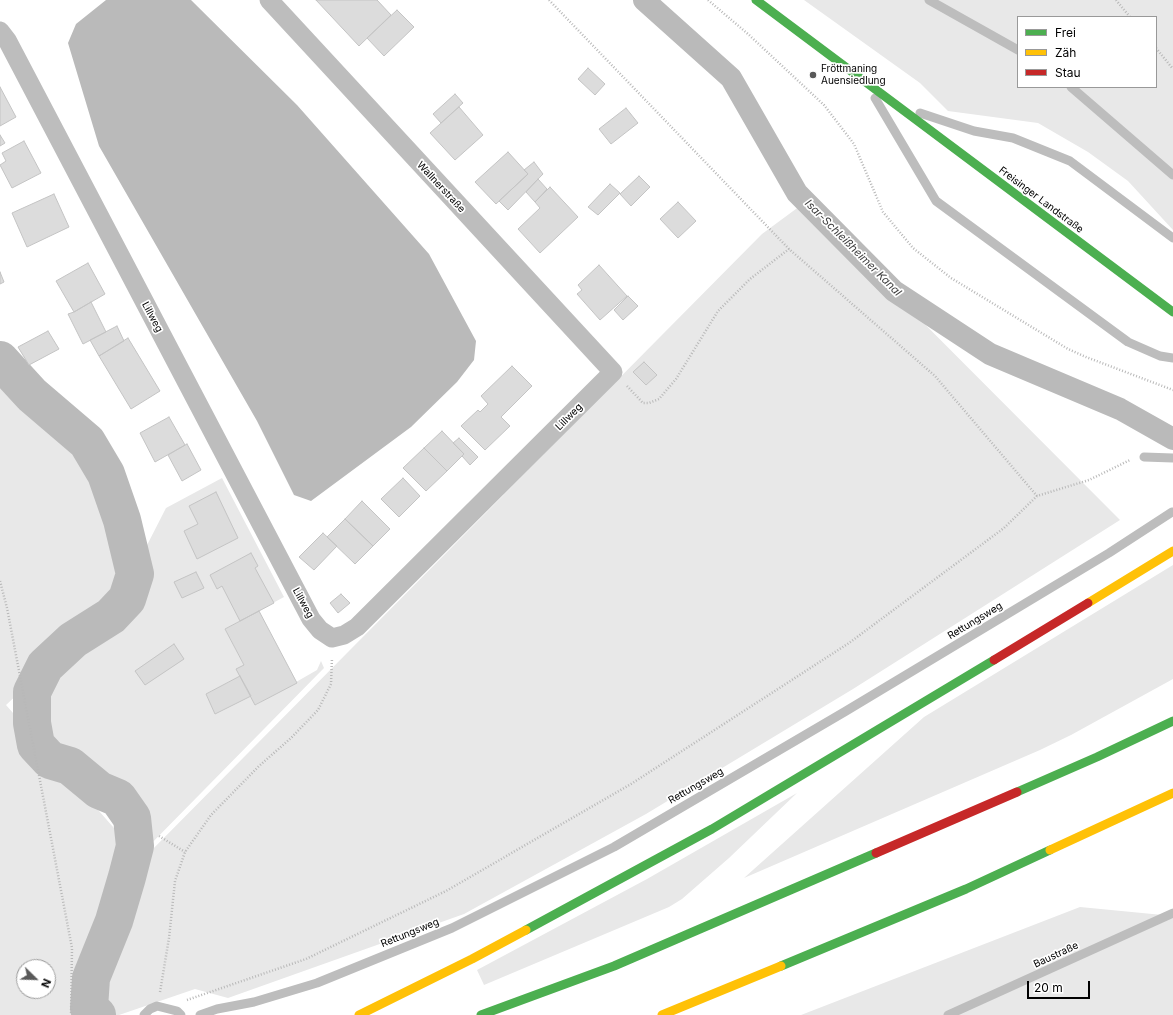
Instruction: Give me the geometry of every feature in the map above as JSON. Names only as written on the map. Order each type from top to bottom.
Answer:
[{"type":"main road","name":"Freisinger Landstraße","points":[[756,0],[1173,312]]},
{"type":"main road","points":[[359,1015],[472,959],[712,829],[859,742],[1173,551]]},
{"type":"main road","points":[[481,1015],[614,966],[1075,767],[1173,721]]},
{"type":"main road","points":[[662,1015],[966,889],[1173,794]]},
{"type":"street","name":"Wallnerstraße","points":[[269,0],[613,372]]},
{"type":"street","name":"Lillweg","points":[[0,31],[11,48],[311,619],[320,630],[332,638],[344,635],[357,627],[613,372]]},
{"type":"lane","points":[[929,0],[1017,49]]},
{"type":"lane","points":[[867,83],[936,201],[1128,342],[1160,356],[1173,358]]},
{"type":"lane","points":[[1072,88],[1173,175]]},
{"type":"lane","points":[[896,105],[974,131],[1013,138],[1070,161],[1173,238]]},
{"type":"lane","points":[[1144,457],[1173,458]]},
{"type":"lane","name":"Rettungsweg","points":[[200,1015],[217,1009],[254,1002],[317,983],[452,928],[614,847],[846,711],[1109,553],[1172,512]]},
{"type":"lane","name":"Baustraße","points":[[948,1015],[1173,913]]},
{"type":"lane","points":[[145,1014],[150,1009],[157,1006],[179,1013]]},
{"type":"path","points":[[549,0],[789,249],[935,376],[1038,496]]},
{"type":"path","points":[[708,0],[748,34],[824,105],[854,144],[883,212],[913,248],[951,278],[1068,349],[1173,390]]},
{"type":"path","points":[[1116,0],[1129,16]]},
{"type":"path","points":[[1157,49],[1173,69]]},
{"type":"path","points":[[613,372],[643,403],[650,404],[659,399],[676,379],[718,310],[750,279],[789,249]]},
{"type":"path","points":[[179,1013],[188,999],[306,960],[446,891],[631,784],[849,643],[1004,528],[1038,496],[1089,480],[1129,460],[1144,457]]},
{"type":"path","points":[[0,581],[7,608],[72,948],[72,1015]]},
{"type":"path","points":[[157,1006],[169,938],[175,881],[185,852],[211,814],[259,766],[291,738],[318,710],[331,684],[332,638]]},
{"type":"path","points":[[159,836],[185,852]]},
{"type":"shaded area","points":[[106,0],[191,0],[297,105],[429,254],[476,341],[474,360],[457,382],[411,427],[311,501],[294,495],[257,421],[99,146],[68,43],[76,24]]},
{"type":"shaded area","points":[[804,0],[1173,0],[1173,230],[1128,181],[1088,152],[1038,123],[948,111],[920,83]]},
{"type":"shaded area","points":[[804,203],[1120,520],[853,689],[646,814],[464,914],[228,998],[195,989],[119,1015],[0,1015],[0,359],[78,422],[129,498],[135,532],[114,604],[6,705],[142,860],[762,234]]},
{"type":"shaded area","points":[[222,478],[284,597],[225,629],[244,665],[240,676],[206,694],[215,713],[251,696],[256,705],[317,670],[321,661],[324,668],[142,853],[144,830],[135,810],[124,795],[106,780],[78,764],[61,750],[46,729],[39,709],[53,672],[116,625],[137,601],[143,553],[166,508]]},
{"type":"shaded area","points":[[1173,565],[1173,679],[1071,735],[1040,750],[744,878],[924,717]]},
{"type":"shaded area","points":[[797,793],[729,858],[682,899],[669,907],[484,985],[477,970],[647,879]]},
{"type":"shaded area","points":[[1080,907],[1173,916],[1173,1015],[801,1015]]},
{"type":"building","points":[[316,0],[377,0],[391,15],[359,46]]},
{"type":"building","points":[[397,10],[414,27],[384,56],[367,38]]},
{"type":"building","points":[[588,68],[605,84],[595,95],[578,79]]},
{"type":"building","points":[[0,87],[16,117],[0,126]]},
{"type":"building","points":[[455,94],[463,103],[441,123],[433,114]]},
{"type":"building","points":[[459,107],[483,135],[455,160],[430,133]]},
{"type":"building","points":[[626,108],[638,123],[611,144],[599,129]]},
{"type":"building","points":[[0,135],[5,143],[0,146]]},
{"type":"building","points":[[24,141],[41,173],[12,188],[0,165],[6,161],[2,153]]},
{"type":"building","points":[[508,152],[528,174],[496,204],[475,182]]},
{"type":"building","points":[[534,162],[543,174],[508,210],[499,201],[528,174],[524,170]]},
{"type":"building","points":[[639,176],[650,187],[631,206],[620,194]]},
{"type":"building","points":[[538,179],[547,189],[535,202],[526,192]]},
{"type":"building","points":[[610,184],[620,193],[598,215],[588,207]]},
{"type":"building","points":[[550,187],[578,217],[540,253],[518,229],[540,208],[535,202]]},
{"type":"building","points":[[54,194],[69,227],[27,247],[12,213]]},
{"type":"building","points":[[678,202],[696,221],[678,238],[660,219]]},
{"type":"building","points":[[88,263],[105,294],[74,312],[56,281]]},
{"type":"building","points":[[599,265],[627,296],[600,320],[577,294],[582,290],[578,285]]},
{"type":"building","points":[[0,272],[4,282],[0,284]]},
{"type":"building","points":[[628,296],[638,306],[623,320],[614,310]]},
{"type":"building","points":[[91,302],[106,332],[83,344],[68,314]]},
{"type":"building","points":[[117,326],[124,341],[99,356],[90,340]]},
{"type":"building","points":[[48,331],[59,349],[29,365],[18,347]]},
{"type":"building","points":[[128,338],[160,391],[131,409],[99,356]]},
{"type":"building","points":[[644,362],[657,375],[646,385],[633,372]]},
{"type":"building","points":[[512,366],[532,386],[501,417],[510,426],[485,450],[461,426],[478,410],[480,412],[488,404],[481,396]]},
{"type":"building","points":[[169,417],[185,445],[155,462],[140,433]]},
{"type":"building","points":[[442,431],[464,454],[447,471],[424,448]]},
{"type":"building","points":[[459,438],[478,457],[470,465],[462,456],[464,454],[453,443]]},
{"type":"building","points":[[187,444],[201,470],[182,481],[168,455]]},
{"type":"building","points":[[424,448],[447,471],[426,491],[403,468]]},
{"type":"building","points":[[403,478],[420,496],[399,517],[381,499]]},
{"type":"building","points":[[216,492],[238,538],[197,559],[184,531],[198,524],[189,506]]},
{"type":"building","points":[[362,501],[390,529],[373,546],[345,519]]},
{"type":"building","points":[[345,519],[373,546],[355,564],[327,537]]},
{"type":"building","points":[[323,533],[337,546],[314,570],[299,557]]},
{"type":"building","points":[[251,553],[258,566],[255,568],[274,603],[240,621],[222,586],[217,589],[210,575]]},
{"type":"building","points":[[196,572],[204,588],[182,598],[174,582]]},
{"type":"building","points":[[341,594],[350,603],[338,613],[330,603]]},
{"type":"building","points":[[259,611],[297,683],[255,705],[236,669],[244,665],[225,629]]},
{"type":"building","points":[[174,644],[184,659],[145,685],[135,671]]},
{"type":"building","points":[[240,676],[251,696],[215,714],[206,694]]},
{"type":"waterway","name":"Isar-Schleißheimer Kanal","points":[[644,0],[731,78],[797,193],[894,291],[990,354],[1120,409],[1173,439]]},
{"type":"waterway","points":[[0,360],[32,395],[87,442],[106,474],[122,520],[135,574],[127,599],[111,616],[73,640],[45,666],[32,692],[32,723],[36,745],[50,760],[70,766],[99,790],[118,798],[132,818],[135,846],[114,921],[91,978],[89,1008],[97,1015]]},
{"type":"traffic: fast","points":[[756,0],[1173,312]]},
{"type":"traffic: fast","points":[[526,930],[712,829],[994,660]]},
{"type":"traffic: fast","points":[[1017,792],[1097,757],[1173,721]]},
{"type":"traffic: fast","points":[[781,966],[966,889],[1050,850]]},
{"type":"traffic: fast","points":[[481,1015],[614,966],[876,853]]},
{"type":"traffic: slow","points":[[1088,603],[1173,551]]},
{"type":"traffic: slow","points":[[1050,850],[1173,793]]},
{"type":"traffic: slow","points":[[359,1015],[472,959],[526,930]]},
{"type":"traffic: slow","points":[[662,1015],[781,966]]},
{"type":"traffic: jam","points":[[994,660],[1088,603]]},
{"type":"traffic: jam","points":[[876,853],[1017,792]]},
{"type":"place","name":"Fröttmaning Auensiedlung","points":[[813,75]]}]
